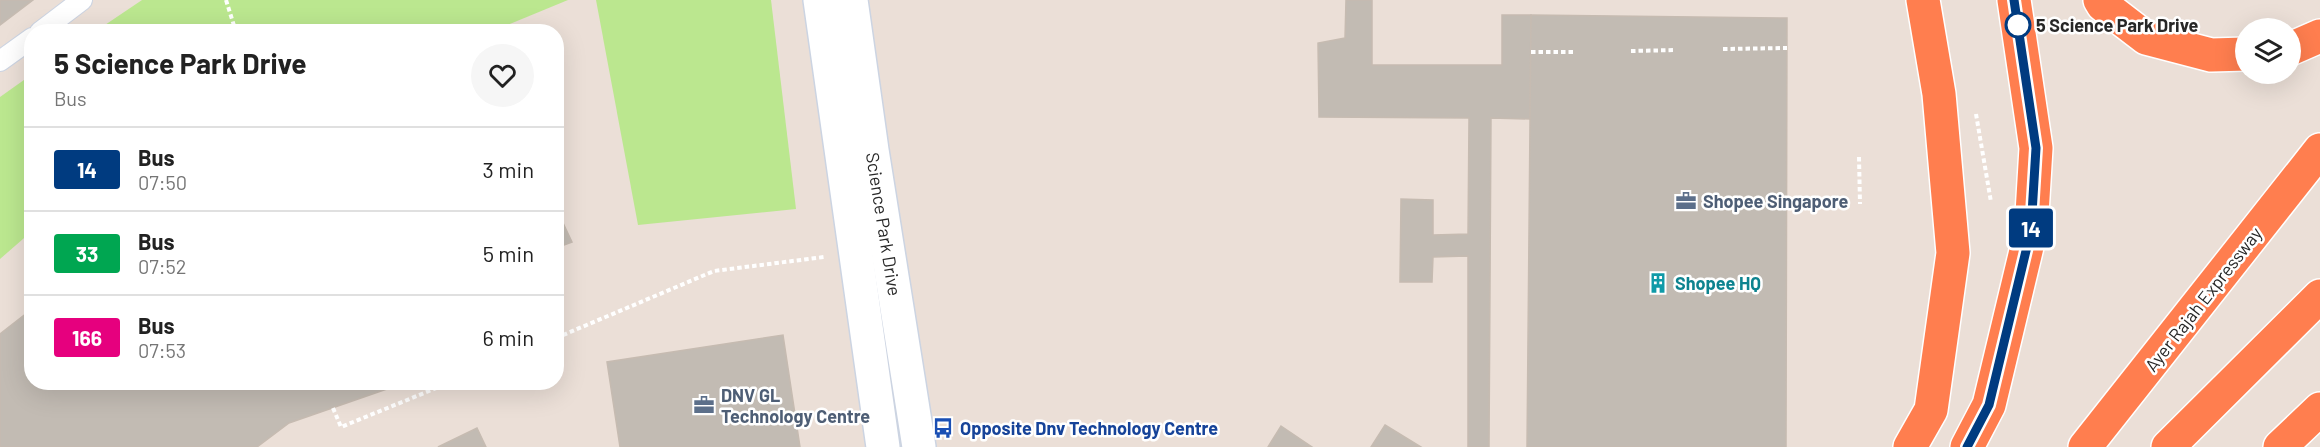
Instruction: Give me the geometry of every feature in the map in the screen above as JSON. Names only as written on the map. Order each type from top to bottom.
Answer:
[{"type":"highway","points":[[1910,447],[1931,410],[1953,253],[1939,94],[1923,0]]},
{"type":"highway","points":[[1966,447],[1989,405],[2031,230],[2036,148],[2014,0]]},
{"type":"highway","points":[[2100,0],[2103,5],[2146,38],[2211,56],[2235,55]]},
{"type":"highway","points":[[2301,44],[2320,36]]},
{"type":"highway","name":"Ayer Rajah Expressway","points":[[2085,447],[2320,150]]},
{"type":"highway","points":[[2168,447],[2320,296]]},
{"type":"highway","points":[[2280,447],[2320,409]]},
{"type":"main road","name":"Science Park Drive","points":[[820,0],[883,447]]},
{"type":"main road","name":"Science Park Drive","points":[[851,0],[919,447]]},
{"type":"lane","points":[[50,24],[82,0]]},
{"type":"lane","points":[[0,61],[24,44]]},
{"type":"path","points":[[226,0],[234,24]]},
{"type":"path","points":[[1723,49],[1787,48]]},
{"type":"path","points":[[1631,51],[1676,50]]},
{"type":"path","points":[[1531,52],[1574,52]]},
{"type":"path","points":[[1980,135],[1990,202]]},
{"type":"path","points":[[1859,157],[1860,204]]},
{"type":"path","points":[[564,335],[714,271],[828,256]]},
{"type":"path","points":[[333,408],[341,427],[431,390]]},
{"type":"green space","points":[[142,0],[568,0],[510,24],[106,24]]},
{"type":"green space","points":[[596,0],[771,0],[796,209],[638,225]]},
{"type":"green space","points":[[24,80],[24,238],[0,259],[0,97]]},
{"type":"building","points":[[0,0],[33,0],[0,25]]},
{"type":"building","points":[[1346,0],[1372,0],[1372,65],[1502,65],[1502,15],[1531,15],[1530,119],[1491,118],[1489,447],[1468,447],[1468,256],[1433,257],[1432,282],[1400,282],[1401,199],[1433,200],[1433,235],[1468,234],[1469,118],[1319,117],[1318,43],[1345,38]]},
{"type":"building","name":"Shopee HQ","points":[[1531,15],[1787,18],[1786,447],[1527,447]]},
{"type":"building","points":[[564,225],[572,242],[564,245]]},
{"type":"building","points":[[24,315],[24,390],[384,390],[289,423],[257,447],[0,447],[0,334]]},
{"type":"building","name":"DNV GL Technology Centre","points":[[783,335],[800,447],[620,447],[607,362]]},
{"type":"building","points":[[1385,425],[1421,447],[1371,447]]},
{"type":"building","points":[[1281,426],[1312,447],[1268,447]]},
{"type":"building","points":[[477,428],[486,447],[438,447]]},
{"type":"bus line","name":"14","points":[[1967,447],[1989,405],[2031,230],[2036,148],[2014,0]]},
{"type":"place","name":"5 Science Park Drive","points":[[2018,25]]},
{"type":"place","name":"Shopee Singapore","points":[[1686,201]]},
{"type":"place","name":"Shopee HQ","points":[[1658,283]]},
{"type":"place","name":"DNV GL Technology Centre","points":[[704,405]]},
{"type":"place","name":"Opposite Dnv Technology Centre","points":[[943,428]]}]
